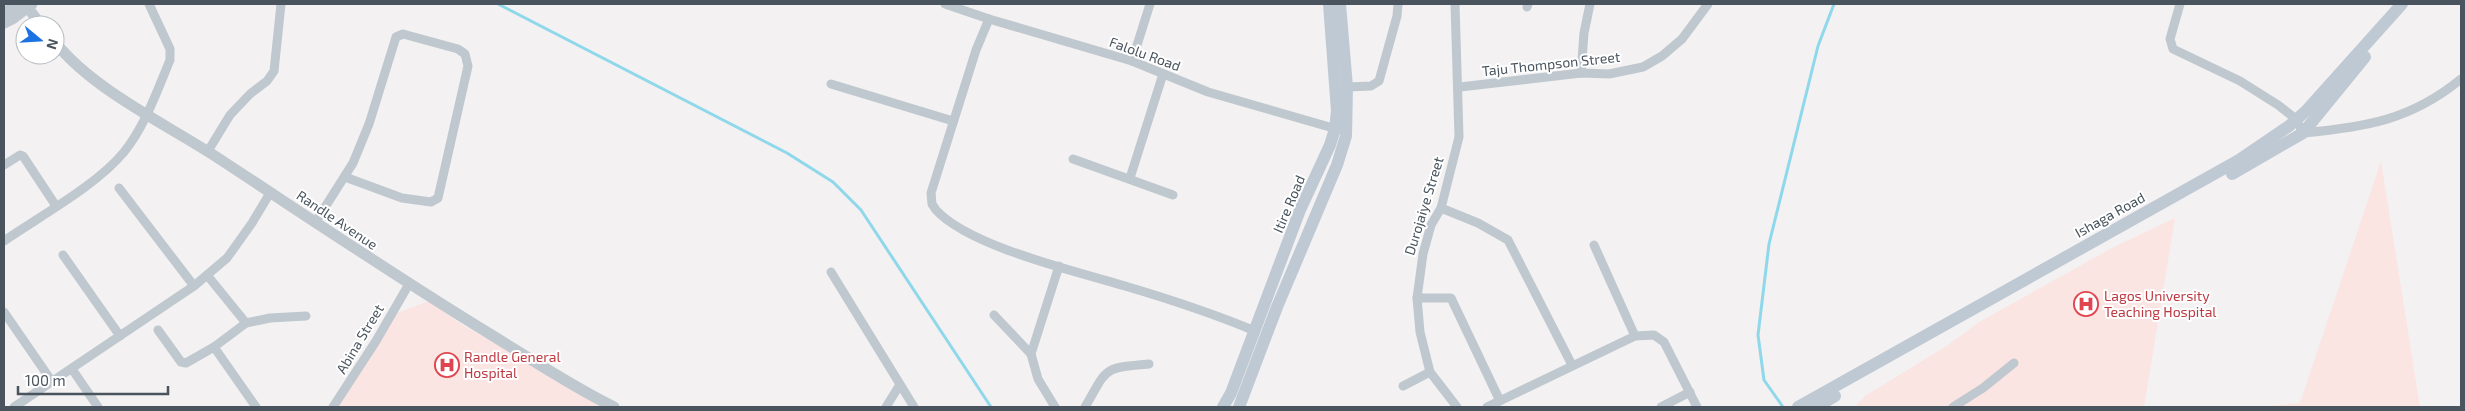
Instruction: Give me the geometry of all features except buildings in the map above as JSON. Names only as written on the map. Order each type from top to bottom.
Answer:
[{"type":"main road","name":"Itire Road","points":[[1222,407],[1231,393],[1300,210],[1330,145],[1341,130],[1329,4]]},
{"type":"main road","name":"Itire Road","points":[[1244,405],[1277,307],[1337,165],[1347,87],[1340,4]]},
{"type":"main road","name":"Ishaga Road","points":[[1806,406],[2210,178],[2252,151],[2296,119],[2402,4]]},
{"type":"main road","name":"Ishaga Road","points":[[1806,406],[2270,154],[2302,133],[2410,4]]},
{"type":"street","points":[[4,241],[99,175],[122,153],[136,134],[147,114],[170,60],[170,49],[149,4]]},
{"type":"street","points":[[208,151],[230,116],[250,94],[267,81],[274,71],[281,4]]},
{"type":"street","name":"Falolu Road","points":[[945,4],[989,19],[1132,61],[1208,92],[1341,130]]},
{"type":"street","points":[[1132,61],[1150,4]]},
{"type":"street","points":[[1347,87],[1371,86],[1379,81],[1397,16],[1398,4]]},
{"type":"street","name":"Durojaiye Street","points":[[1456,4],[1460,87],[1460,138],[1441,208],[1431,225],[1422,254],[1417,298],[1420,332],[1430,372],[1457,407]]},
{"type":"street","points":[[1581,73],[1584,33],[1590,4]]},
{"type":"street","name":"Taju Thompson Street","points":[[1460,87],[1581,73],[1609,74],[1643,67],[1662,56],[1682,39],[1708,4]]},
{"type":"street","points":[[2180,4],[2170,39],[2173,49],[2240,81],[2296,119],[2302,133],[2350,129],[2398,117],[2431,101],[2461,78]]},
{"type":"street","points":[[4,13],[26,5]]},
{"type":"street","points":[[4,23],[26,5]]},
{"type":"street","points":[[989,19],[976,50],[931,193],[932,204],[936,210],[971,235],[1058,266],[1202,309],[1255,330]]},
{"type":"street","points":[[315,222],[345,177],[369,124],[390,50],[396,37],[403,34],[458,49],[465,54],[468,66],[438,198],[431,202],[402,198],[345,177]]},
{"type":"street","name":"Randle Avenue","points":[[65,52],[81,68],[147,114],[208,151],[409,284],[600,404],[614,407]]},
{"type":"street","points":[[1130,178],[1163,74]]},
{"type":"street","points":[[830,84],[953,121]]},
{"type":"street","points":[[4,165],[20,155],[23,156],[56,206]]},
{"type":"street","points":[[1073,159],[1173,195]]},
{"type":"street","points":[[118,188],[194,286]]},
{"type":"street","points":[[14,407],[53,383],[194,286],[226,258],[252,223],[270,193]]},
{"type":"street","points":[[1441,208],[1478,223],[1508,240],[1572,365]]},
{"type":"street","points":[[1594,245],[1635,336]]},
{"type":"street","points":[[63,255],[120,336]]},
{"type":"street","points":[[1031,354],[1058,266]]},
{"type":"street","points":[[831,272],[899,386],[914,407]]},
{"type":"street","points":[[207,274],[246,323]]},
{"type":"street","name":"Abina Street","points":[[333,407],[376,341],[409,284]]},
{"type":"street","points":[[1417,298],[1451,298],[1500,401]]},
{"type":"street","points":[[4,312],[53,383]]},
{"type":"street","points":[[994,315],[1031,354],[1038,379],[1055,407]]},
{"type":"street","points":[[158,330],[183,363],[214,347],[246,323],[270,318],[306,316]]},
{"type":"street","points":[[1487,407],[1635,336],[1654,335],[1664,342],[1697,407]]},
{"type":"street","points":[[214,347],[256,407]]},
{"type":"street","points":[[1953,407],[1983,388],[2014,363]]},
{"type":"street","points":[[1085,407],[1097,383],[1114,368],[1149,364]]},
{"type":"street","points":[[72,370],[98,407]]},
{"type":"street","points":[[1403,386],[1430,372]]},
{"type":"street","points":[[886,407],[899,386]]},
{"type":"street","points":[[1661,407],[1690,392]]},
{"type":"shaded area","points":[[2381,161],[2420,407],[2258,407],[2300,403]]},
{"type":"shaded area","name":"Lagos University Teaching Hospital","points":[[2175,218],[2144,407],[1855,407],[1865,396],[1948,345],[1979,322],[2114,247]]},
{"type":"shaded area","name":"Randle General Hospital","points":[[429,301],[464,326],[610,405],[608,407],[329,407],[389,316]]},
{"type":"waterway","points":[[498,4],[787,153],[833,182],[861,210],[991,407]]},
{"type":"waterway","points":[[1783,407],[1764,380],[1758,335],[1769,244],[1818,46],[1834,4]]},
{"type":"place","name":"Lagos University Teaching Hospital","points":[[2086,304]]},
{"type":"place","name":"Randle General Hospital","points":[[447,365]]}]
